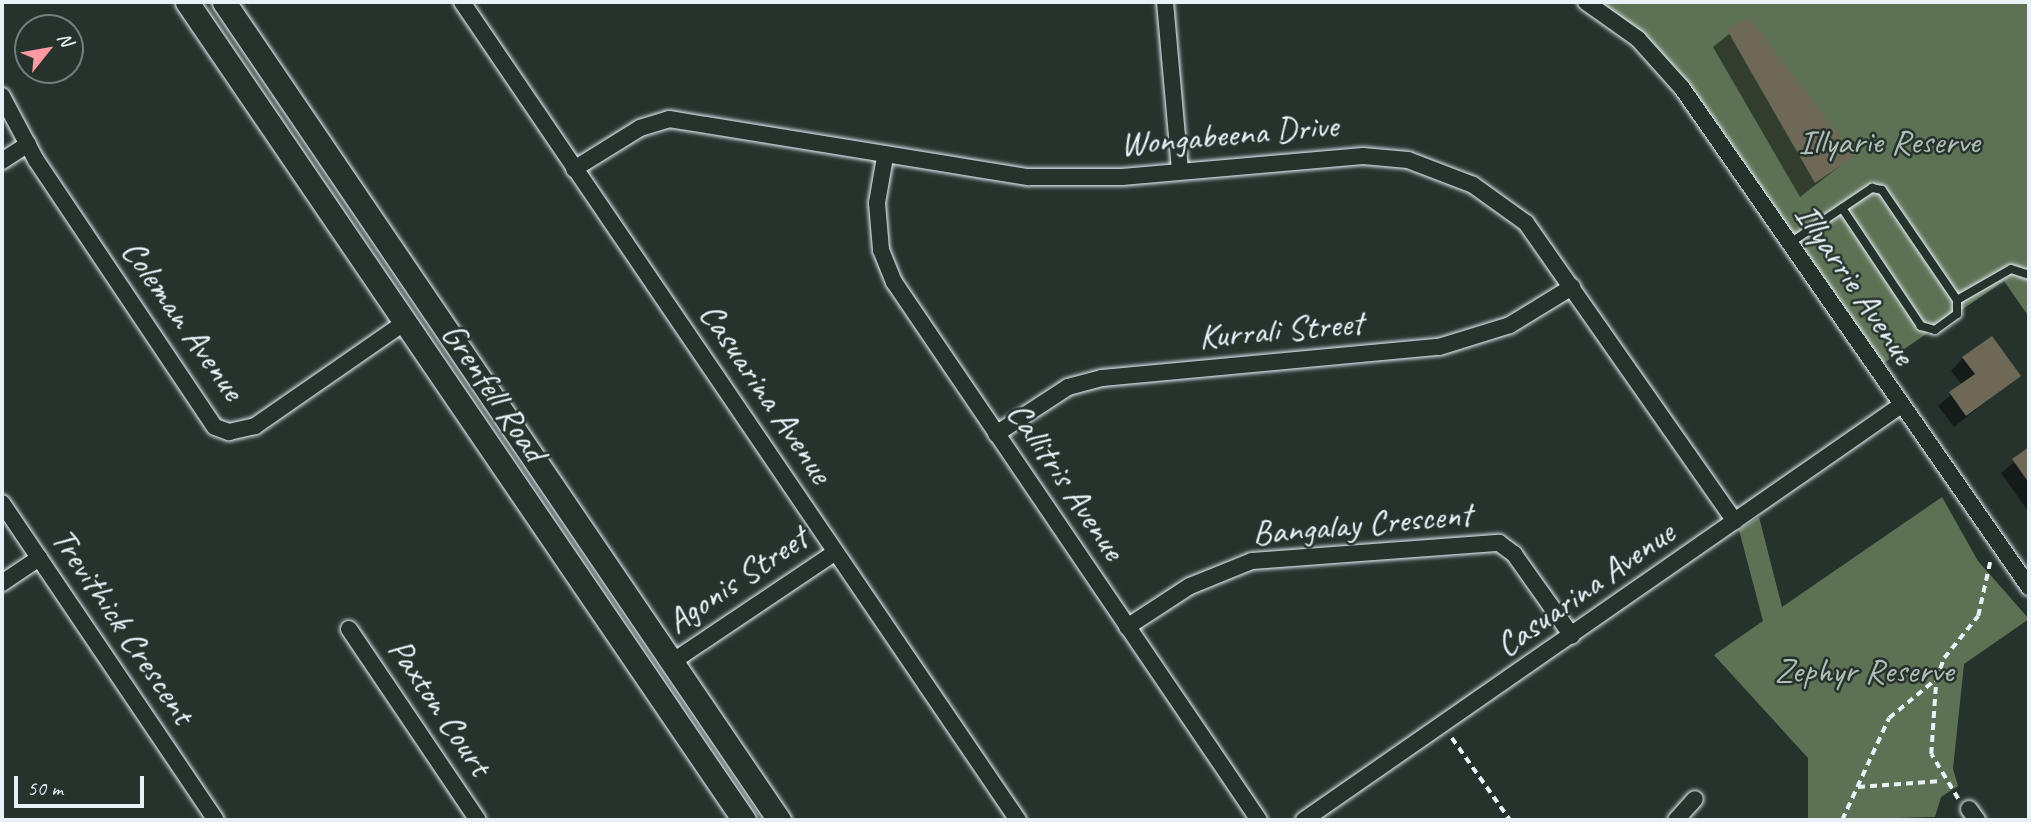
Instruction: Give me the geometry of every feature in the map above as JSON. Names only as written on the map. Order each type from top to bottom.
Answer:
[{"type":"main road","name":"Grenfell Road","points":[[187,2],[744,820]]},
{"type":"main road","name":"Grenfell Road","points":[[226,3],[779,820]]},
{"type":"main road","points":[[405,322],[430,306]]},
{"type":"main road","points":[[646,678],[672,662]]},
{"type":"street","name":"Casuarina Avenue","points":[[462,2],[1018,820]]},
{"type":"street","points":[[1165,2],[1180,172]]},
{"type":"street","name":"Illyarrie Avenue","points":[[1586,2],[1662,63],[2029,587]]},
{"type":"street","name":"Coleman Avenue","points":[[2,96],[28,144],[215,427],[229,432],[255,426],[405,322]]},
{"type":"street","name":"Wongabeena Drive","points":[[575,169],[640,128],[669,119],[718,122],[885,157],[1029,177],[1180,172],[1363,156],[1408,160],[1473,185],[1526,223],[1735,522]]},
{"type":"street","points":[[2,161],[28,144]]},
{"type":"street","name":"Callitris Avenue","points":[[885,157],[877,203],[881,250],[894,282],[1259,820]]},
{"type":"street","name":"Kurrali Street","points":[[996,434],[1068,387],[1102,378],[1439,347],[1510,325],[1572,287]]},
{"type":"street","name":"Casuarina Avenue","points":[[1304,820],[1444,728],[1900,406]]},
{"type":"street","name":"Trevithick Crescent","points":[[2,503],[216,820]]},
{"type":"street","name":"Bangalay Crescent","points":[[1127,627],[1190,586],[1252,561],[1499,543],[1514,554],[1572,636]]},
{"type":"street","name":"Agonis Street","points":[[672,662],[836,552]]},
{"type":"street","points":[[2,583],[39,558]]},
{"type":"street","points":[[2016,568],[2029,558]]},
{"type":"street","name":"Paxton Court","points":[[349,629],[478,820]]},
{"type":"street","points":[[1676,820],[1695,799]]},
{"type":"lane","points":[[1789,244],[1842,208],[1872,188],[1882,190],[1957,300],[1957,314],[1934,330],[1922,326],[1842,208]]},
{"type":"lane","points":[[1957,300],[2011,269],[2029,275]]},
{"type":"path","points":[[1842,820],[1897,707],[1936,680],[1985,599],[1990,560],[1981,522]]},
{"type":"path","points":[[1936,680],[1931,754],[1943,781],[1973,815]]},
{"type":"path","points":[[1444,728],[1510,820]]},
{"type":"path","points":[[1858,787],[1943,781]]},
{"type":"green space","name":"Illyarie Reserve","points":[[1586,2],[2029,2],[2029,317],[2004,281],[1875,369],[1682,88]]},
{"type":"green space","name":"Zephyr Reserve","points":[[1942,497],[1978,561],[2029,619],[1964,664],[1953,769],[1958,786],[1941,797],[1935,817],[1808,820],[1808,758],[1714,655],[1763,621],[1739,530],[1759,517],[1782,607]]},
{"type":"building","points":[[1749,17],[1855,156],[1815,183],[1727,30]]},
{"type":"building","points":[[1992,336],[2021,376],[1966,416],[1949,392],[1975,374],[1962,357]]},
{"type":"building","points":[[2029,447],[2029,483],[2012,459]]}]
